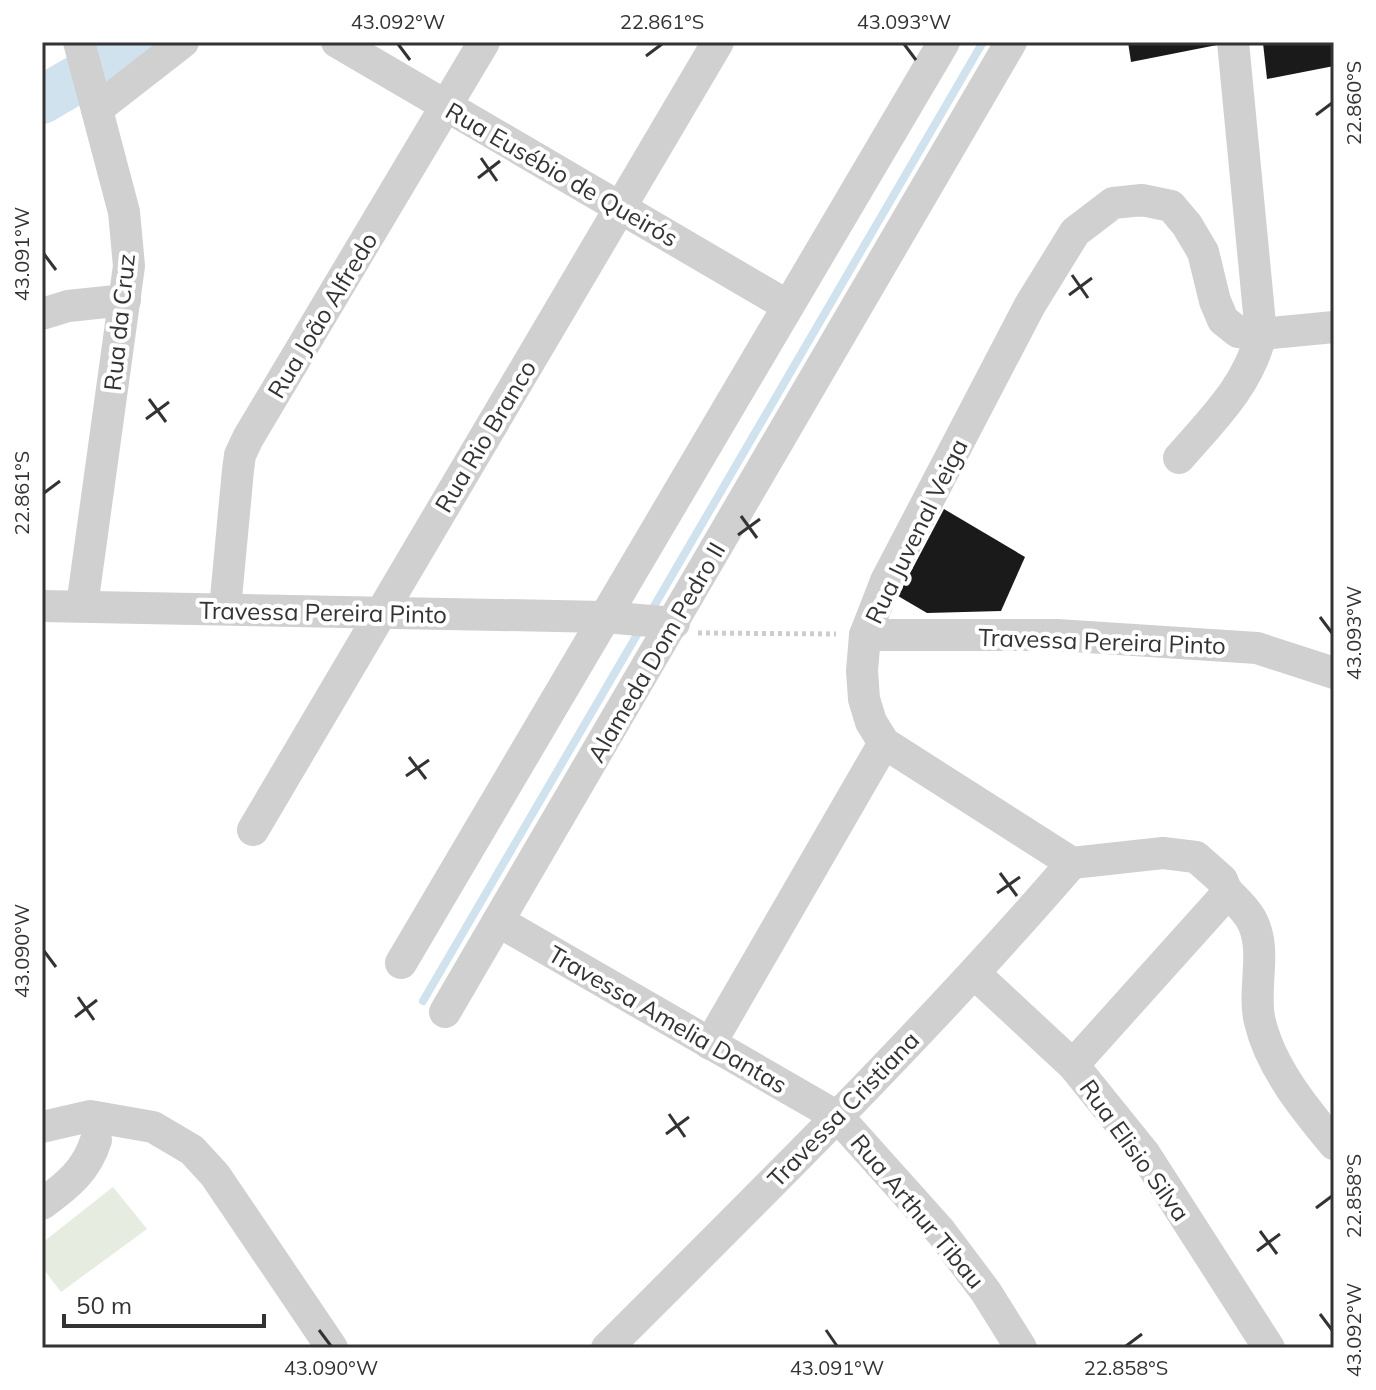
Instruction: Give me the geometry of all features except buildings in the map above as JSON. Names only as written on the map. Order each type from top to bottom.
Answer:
[{"type":"street","points":[[87,72],[183,42]]},
{"type":"street","name":"Rua Eusébio de Queirós","points":[[337,42],[788,306]]},
{"type":"street","name":"Rua João Alfredo","points":[[225,609],[240,455],[484,42]]},
{"type":"street","name":"Rua Rio Branco","points":[[253,830],[718,42]]},
{"type":"street","points":[[401,963],[616,618],[788,306],[944,42]]},
{"type":"street","name":"Alameda Dom Pedro II","points":[[445,1012],[668,625],[1011,42]]},
{"type":"street","points":[[1179,458],[1240,387],[1257,354],[1261,334],[1233,42]]},
{"type":"street","name":"Rua da Cruz","points":[[82,606],[129,266],[124,212],[87,72]]},
{"type":"street","name":"Rua Juvenal Veiga","points":[[884,743],[871,722],[864,699],[862,671],[865,635],[886,581],[1030,305],[1075,232],[1113,203],[1142,200],[1171,206],[1203,252],[1223,320],[1238,332],[1261,334]]},
{"type":"street","points":[[42,314],[68,306],[125,300]]},
{"type":"street","points":[[1261,334],[1334,327]]},
{"type":"street","name":"Travessa Pereira Pinto","points":[[42,606],[616,618]]},
{"type":"street","points":[[616,618],[668,625]]},
{"type":"street","name":"Travessa Pereira Pinto","points":[[865,635],[1057,635],[1257,648],[1334,673]]},
{"type":"street","points":[[710,1044],[884,743],[1072,863],[1163,853],[1196,857],[1218,874],[1226,890],[1252,921],[1257,936],[1256,991],[1260,1023],[1273,1055],[1287,1081],[1334,1144]]},
{"type":"street","name":"Travessa Cristiana","points":[[607,1348],[838,1117],[975,974],[1072,863]]},
{"type":"street","points":[[1073,1065],[1224,897],[1226,890]]},
{"type":"street","name":"Travessa Amelia Dantas","points":[[498,921],[838,1117]]},
{"type":"street","name":"Rua Elisio Silva","points":[[975,974],[1073,1065],[1144,1153],[1269,1348]]},
{"type":"street","points":[[42,1127],[90,1116],[153,1127],[192,1150],[215,1175],[332,1348]]},
{"type":"street","name":"Rua Arthur Tibau","points":[[838,1117],[941,1232],[986,1292],[1021,1348]]},
{"type":"street","points":[[42,1204],[78,1175],[91,1158],[96,1140]]},
{"type":"path","points":[[668,625],[865,635]]},
{"type":"shaded area","points":[[113,1187],[147,1229],[61,1292],[42,1267],[42,1243]]},
{"type":"waterway","points":[[42,100],[139,42]]},
{"type":"waterway","points":[[650,613],[983,42]]},
{"type":"waterway","points":[[423,1001],[641,628]]}]
